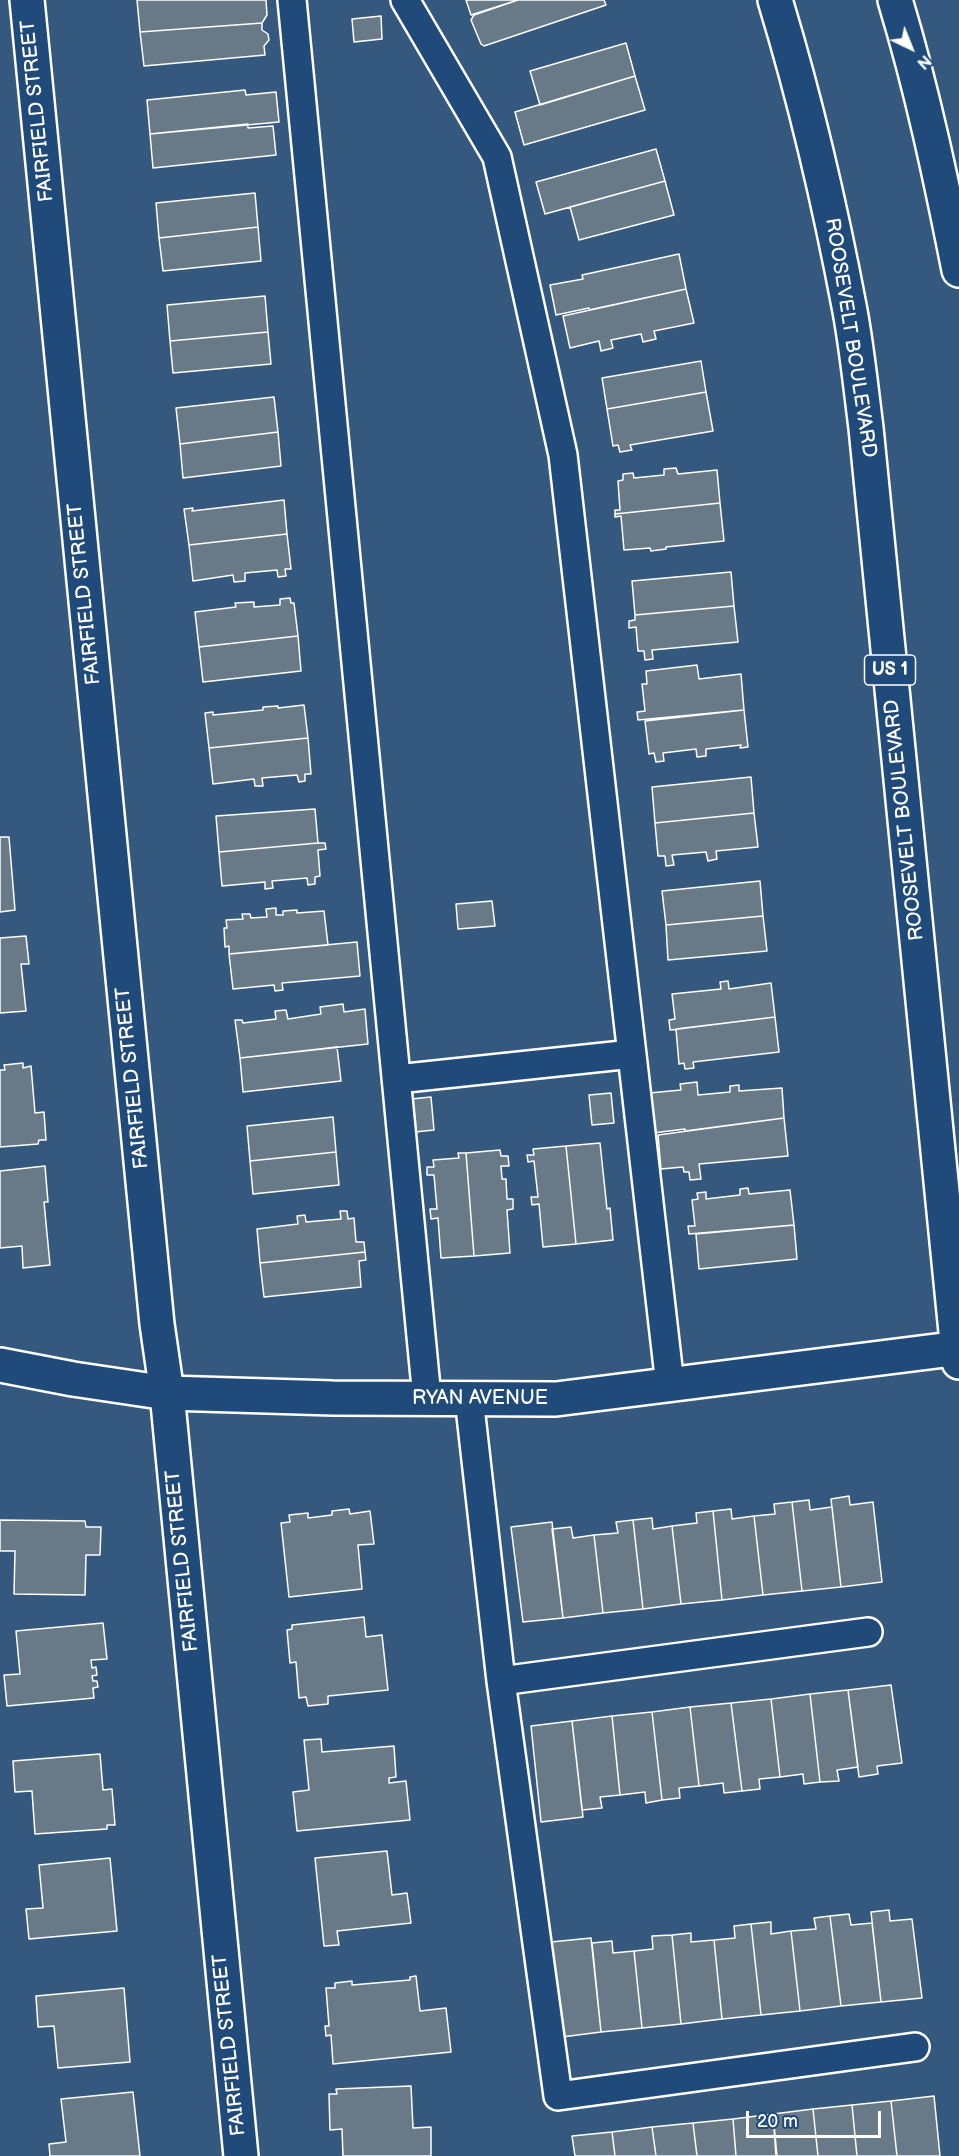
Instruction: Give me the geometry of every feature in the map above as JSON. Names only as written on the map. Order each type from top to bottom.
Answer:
[{"type":"main road","name":"FAIRFIELD STREET","points":[[27,0],[154,1289],[167,1392],[241,2156]]},
{"type":"main road","name":"ROOSEVELT BOULEVARD","points":[[775,0],[800,83],[828,198],[850,313],[866,428],[959,1353]]},
{"type":"main road","points":[[895,0],[911,52],[959,270]]},
{"type":"main road","name":"RYAN AVENUE","points":[[0,1365],[73,1379],[167,1392],[333,1398],[556,1400],[959,1353]]},
{"type":"lane","points":[[292,0],[427,1398]]},
{"type":"lane","points":[[405,0],[497,157],[563,455],[670,1385]]},
{"type":"lane","points":[[397,1079],[632,1054]]},
{"type":"lane","points":[[469,1398],[501,1681],[558,2096],[915,2047]]},
{"type":"lane","points":[[501,1681],[868,1632]]},
{"type":"building","points":[[137,0],[266,0],[267,15],[262,23],[140,32]]},
{"type":"building","points":[[466,0],[518,0],[471,15]]},
{"type":"building","points":[[518,0],[604,0],[606,5],[484,46],[481,44],[471,20],[474,15]]},
{"type":"building","points":[[381,16],[382,39],[354,42],[352,19]]},
{"type":"building","points":[[262,23],[262,30],[268,34],[269,40],[264,46],[265,55],[144,66],[140,32]]},
{"type":"building","points":[[626,43],[635,76],[540,105],[530,71]]},
{"type":"building","points":[[635,76],[645,110],[524,145],[515,112]]},
{"type":"building","points":[[245,90],[246,95],[276,92],[279,122],[150,134],[147,100]]},
{"type":"building","points":[[248,124],[248,128],[273,126],[276,155],[153,168],[150,134]]},
{"type":"building","points":[[656,149],[665,181],[545,214],[536,182]]},
{"type":"building","points":[[665,181],[674,215],[579,240],[570,207]]},
{"type":"building","points":[[255,193],[258,227],[159,238],[156,203]]},
{"type":"building","points":[[258,227],[261,261],[163,271],[159,238]]},
{"type":"building","points":[[679,254],[686,289],[556,315],[550,285],[583,279],[582,275]]},
{"type":"building","points":[[686,289],[694,323],[654,331],[656,339],[643,342],[641,334],[611,340],[613,348],[601,351],[599,341],[570,348],[563,316]]},
{"type":"building","points":[[265,296],[268,332],[170,341],[167,305]]},
{"type":"building","points":[[268,332],[271,364],[173,373],[170,341]]},
{"type":"building","points":[[701,361],[706,392],[607,409],[602,378]]},
{"type":"building","points":[[706,392],[713,431],[630,445],[632,450],[620,452],[618,445],[613,446],[607,409]]},
{"type":"building","points":[[274,397],[278,432],[180,444],[176,408]]},
{"type":"building","points":[[278,432],[281,466],[183,478],[180,444]]},
{"type":"building","points":[[676,468],[678,474],[717,470],[720,503],[615,514],[615,510],[620,510],[618,481],[623,480],[623,474],[633,473],[634,478],[664,475],[664,469]]},
{"type":"building","points":[[284,500],[287,534],[189,545],[184,509],[193,508],[192,511]]},
{"type":"building","points":[[720,503],[724,541],[666,547],[666,549],[651,551],[650,548],[624,550],[621,516],[615,517],[615,514]]},
{"type":"building","points":[[287,534],[291,569],[285,569],[286,576],[278,577],[277,570],[245,573],[245,581],[234,582],[233,575],[193,581],[189,545]]},
{"type":"building","points":[[731,572],[734,606],[635,615],[632,581]]},
{"type":"building","points":[[290,598],[291,603],[294,603],[298,636],[199,647],[195,612],[236,607],[235,603],[254,602],[254,607],[280,605],[280,599]]},
{"type":"building","points":[[734,606],[738,642],[652,650],[653,659],[645,660],[644,651],[638,651],[636,627],[629,628],[629,621],[635,620],[635,615]]},
{"type":"building","points":[[298,636],[301,671],[203,682],[199,647]]},
{"type":"building","points":[[697,665],[699,679],[741,674],[744,710],[638,720],[637,712],[645,711],[642,684],[647,684],[646,671]]},
{"type":"building","points":[[304,705],[308,738],[209,748],[205,713],[213,712],[213,715],[263,710],[263,707]]},
{"type":"building","points":[[744,710],[748,747],[740,748],[741,745],[706,749],[706,756],[697,757],[696,749],[663,753],[664,761],[656,762],[654,753],[649,754],[645,721]]},
{"type":"building","points":[[308,738],[311,774],[305,774],[305,781],[299,782],[297,775],[262,778],[263,786],[255,786],[254,779],[213,784],[209,748]]},
{"type":"building","points":[[751,777],[754,813],[655,823],[652,787]]},
{"type":"building","points":[[315,809],[318,843],[219,852],[216,816]]},
{"type":"building","points":[[754,813],[758,847],[716,851],[717,859],[708,861],[706,852],[672,855],[674,865],[666,866],[665,856],[658,856],[655,823]]},
{"type":"building","points":[[0,837],[9,837],[15,910],[0,912]]},
{"type":"building","points":[[325,843],[326,849],[318,850],[320,876],[315,877],[315,884],[308,885],[307,878],[272,881],[273,888],[265,889],[265,882],[222,886],[219,852]]},
{"type":"building","points":[[760,881],[763,916],[666,925],[662,891]]},
{"type":"building","points":[[492,901],[495,926],[458,929],[456,904]]},
{"type":"building","points":[[276,908],[276,915],[283,915],[283,911],[297,910],[297,913],[324,911],[328,945],[229,954],[229,946],[225,947],[226,920],[243,919],[242,914],[250,914],[251,918],[267,917],[266,909]]},
{"type":"building","points":[[763,916],[767,951],[668,960],[666,925]]},
{"type":"building","points":[[26,936],[29,964],[21,964],[26,1011],[0,1013],[0,938]]},
{"type":"building","points":[[357,942],[360,976],[282,983],[283,990],[275,991],[274,985],[233,989],[229,954]]},
{"type":"building","points":[[728,981],[729,989],[771,983],[775,1017],[670,1030],[669,1020],[675,1019],[672,994],[721,989],[720,982]]},
{"type":"building","points":[[343,1004],[344,1012],[365,1009],[368,1044],[240,1058],[235,1020],[242,1020],[243,1023],[276,1019],[275,1011],[286,1010],[288,1019],[321,1014],[320,1007]]},
{"type":"building","points":[[775,1017],[779,1052],[693,1062],[694,1068],[685,1069],[684,1063],[679,1064],[676,1029]]},
{"type":"building","points":[[337,1047],[341,1081],[243,1092],[240,1058]]},
{"type":"building","points":[[23,1063],[23,1068],[31,1066],[35,1113],[44,1112],[46,1140],[39,1140],[38,1144],[0,1147],[0,1070],[5,1070],[4,1065]]},
{"type":"building","points":[[697,1082],[698,1095],[730,1092],[730,1086],[739,1085],[739,1091],[782,1088],[784,1118],[653,1133],[649,1093],[681,1090],[680,1084]]},
{"type":"building","points":[[611,1093],[614,1123],[592,1125],[589,1095]]},
{"type":"building","points":[[431,1097],[434,1130],[415,1132],[411,1099]]},
{"type":"building","points":[[333,1117],[336,1152],[250,1161],[247,1126]]},
{"type":"building","points":[[784,1118],[788,1156],[699,1164],[701,1179],[690,1180],[689,1172],[684,1172],[683,1167],[661,1169],[658,1135]]},
{"type":"building","points":[[600,1143],[607,1209],[610,1208],[613,1240],[576,1244],[566,1146]]},
{"type":"building","points":[[566,1146],[576,1244],[543,1247],[539,1204],[532,1205],[531,1197],[538,1197],[534,1161],[528,1162],[527,1155],[534,1155],[533,1149]]},
{"type":"building","points":[[500,1150],[501,1156],[508,1156],[509,1166],[501,1166],[502,1179],[506,1179],[507,1199],[513,1199],[513,1209],[507,1210],[510,1253],[474,1256],[466,1153]]},
{"type":"building","points":[[336,1152],[339,1185],[253,1194],[250,1161]]},
{"type":"building","points":[[458,1153],[466,1153],[474,1256],[441,1258],[438,1218],[431,1219],[430,1209],[437,1209],[434,1175],[427,1175],[427,1167],[434,1167],[433,1160],[459,1158]]},
{"type":"building","points":[[45,1166],[48,1202],[44,1202],[50,1265],[23,1268],[22,1246],[0,1248],[0,1171]]},
{"type":"building","points":[[748,1188],[749,1194],[790,1190],[794,1225],[689,1234],[688,1226],[695,1226],[692,1200],[698,1199],[697,1193],[706,1192],[706,1199],[740,1195],[740,1189]]},
{"type":"building","points":[[340,1211],[347,1211],[348,1219],[354,1218],[356,1242],[364,1242],[365,1252],[260,1263],[257,1229],[298,1224],[297,1216],[305,1215],[306,1222],[341,1219]]},
{"type":"building","points":[[794,1225],[797,1259],[699,1269],[696,1234]]},
{"type":"building","points":[[365,1252],[366,1260],[359,1261],[361,1287],[264,1297],[260,1263]]},
{"type":"building","points":[[849,1496],[850,1505],[873,1502],[882,1582],[841,1587],[831,1499]]},
{"type":"building","points":[[809,1500],[810,1510],[832,1507],[841,1587],[802,1591],[792,1502]]},
{"type":"building","points":[[792,1502],[802,1591],[763,1595],[754,1516],[775,1514],[774,1504]]},
{"type":"building","points":[[349,1509],[350,1514],[370,1511],[374,1544],[358,1545],[362,1589],[289,1597],[281,1523],[290,1522],[289,1515],[308,1513],[308,1518],[332,1515],[332,1511]]},
{"type":"building","points":[[731,1509],[732,1519],[754,1516],[763,1595],[722,1600],[713,1511]]},
{"type":"building","points":[[713,1511],[722,1600],[681,1604],[672,1526],[697,1523],[696,1513]]},
{"type":"building","points":[[652,1518],[653,1529],[672,1526],[681,1604],[643,1609],[633,1520]]},
{"type":"building","points":[[0,1520],[85,1521],[86,1527],[101,1527],[100,1555],[86,1555],[85,1595],[14,1594],[15,1551],[0,1551]]},
{"type":"building","points":[[633,1520],[643,1609],[603,1613],[594,1535],[618,1533],[616,1522]]},
{"type":"building","points":[[552,1522],[563,1618],[523,1622],[511,1527]]},
{"type":"building","points":[[571,1527],[573,1538],[594,1535],[603,1613],[563,1618],[552,1529]]},
{"type":"building","points":[[364,1617],[366,1637],[382,1635],[388,1690],[328,1696],[328,1704],[308,1706],[306,1697],[299,1698],[296,1662],[290,1663],[287,1630],[292,1629],[292,1625]]},
{"type":"building","points":[[103,1623],[107,1659],[91,1660],[92,1668],[96,1667],[97,1675],[92,1676],[93,1681],[97,1681],[98,1687],[93,1688],[94,1698],[7,1706],[4,1675],[20,1674],[16,1631]]},
{"type":"building","points":[[891,1685],[902,1763],[877,1766],[878,1774],[859,1777],[848,1690]]},
{"type":"building","points":[[848,1690],[858,1767],[837,1770],[839,1781],[820,1782],[810,1694]]},
{"type":"building","points":[[810,1694],[820,1782],[804,1784],[803,1774],[780,1777],[771,1699]]},
{"type":"building","points":[[771,1699],[780,1777],[759,1779],[760,1789],[742,1791],[731,1703]]},
{"type":"building","points":[[731,1703],[742,1791],[724,1793],[723,1783],[699,1786],[690,1707]]},
{"type":"building","points":[[690,1707],[699,1786],[679,1788],[680,1798],[662,1800],[652,1712]]},
{"type":"building","points":[[652,1712],[662,1800],[646,1803],[645,1792],[620,1795],[612,1716]]},
{"type":"building","points":[[612,1716],[620,1795],[600,1797],[602,1808],[582,1810],[572,1721]]},
{"type":"building","points":[[572,1721],[583,1817],[541,1822],[531,1726]]},
{"type":"building","points":[[321,1739],[322,1752],[394,1746],[396,1777],[389,1778],[389,1783],[406,1781],[410,1820],[297,1831],[293,1792],[309,1790],[304,1740]]},
{"type":"building","points":[[100,1754],[103,1790],[112,1789],[115,1825],[107,1825],[107,1829],[35,1834],[32,1791],[15,1792],[13,1761]]},
{"type":"building","points":[[387,1851],[392,1895],[407,1893],[411,1923],[337,1931],[339,1945],[324,1946],[315,1858]]},
{"type":"building","points":[[110,1858],[117,1931],[29,1939],[26,1909],[43,1908],[39,1865]]},
{"type":"building","points":[[889,1910],[890,1921],[912,1919],[922,1998],[881,2002],[871,1912]]},
{"type":"building","points":[[849,1914],[851,1925],[872,1923],[881,2002],[841,2006],[830,1916]]},
{"type":"building","points":[[830,1916],[841,2006],[800,2011],[791,1931],[816,1929],[814,1918]]},
{"type":"building","points":[[771,1922],[771,1934],[791,1931],[800,2011],[761,2015],[751,1924]]},
{"type":"building","points":[[751,1924],[761,2015],[722,2019],[714,1940],[735,1938],[734,1926]]},
{"type":"building","points":[[691,1933],[691,1942],[714,1940],[722,2019],[681,2024],[672,1935]]},
{"type":"building","points":[[672,1935],[681,2024],[642,2028],[634,1951],[653,1949],[652,1936]]},
{"type":"building","points":[[591,1938],[601,2032],[562,2037],[551,1942]]},
{"type":"building","points":[[612,1941],[613,1953],[634,1951],[642,2028],[601,2032],[592,1943]]},
{"type":"building","points":[[416,1976],[420,2011],[446,2008],[451,2052],[333,2064],[331,2035],[326,2036],[325,2026],[329,2026],[326,1988],[335,1988],[335,1983],[352,1981],[352,1985],[410,1980],[410,1977]]},
{"type":"building","points":[[124,1988],[130,2062],[58,2068],[54,2026],[38,2027],[36,1996]]},
{"type":"building","points":[[411,2086],[413,2128],[431,2127],[431,2156],[343,2156],[342,2129],[330,2130],[329,2094],[337,2094],[336,2089]]},
{"type":"building","points":[[133,2092],[140,2156],[50,2156],[49,2144],[66,2142],[61,2099]]},
{"type":"building","points":[[934,2096],[940,2156],[897,2156],[891,2101]]},
{"type":"building","points":[[891,2101],[897,2156],[857,2156],[852,2105]]},
{"type":"building","points":[[852,2105],[857,2156],[818,2156],[813,2109]]},
{"type":"building","points":[[813,2109],[818,2156],[777,2156],[773,2114]]},
{"type":"building","points":[[773,2114],[776,2156],[736,2156],[733,2119]]},
{"type":"building","points":[[733,2119],[736,2156],[697,2156],[693,2123]]},
{"type":"building","points":[[693,2123],[697,2156],[656,2156],[652,2127]]},
{"type":"building","points":[[652,2127],[656,2156],[615,2156],[612,2132]]},
{"type":"building","points":[[612,2132],[615,2156],[575,2156],[572,2136]]}]
